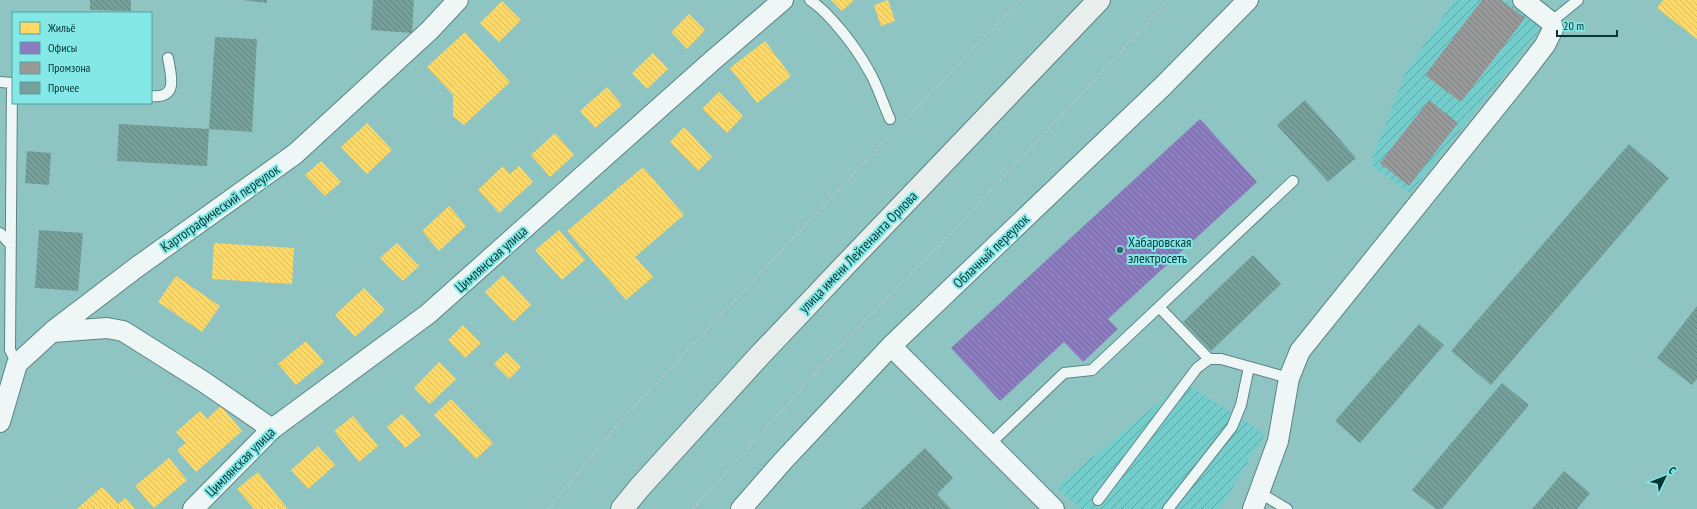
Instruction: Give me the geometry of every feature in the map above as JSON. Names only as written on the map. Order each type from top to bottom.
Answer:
[{"type":"main road","name":"улица имени Лейтенанта Орлова","points":[[622,509],[640,487],[766,350],[1100,0]]},
{"type":"street","name":"Картографический переулок","points":[[17,364],[53,332],[137,266],[295,154],[430,30],[458,0]]},
{"type":"street","name":"Цимлянская улица","points":[[193,509],[272,430],[428,314],[783,0]]},
{"type":"street","name":"Облачный переулок","points":[[741,509],[783,461],[891,346],[1162,87],[1248,0]]},
{"type":"street","points":[[1256,501],[1278,441],[1289,378],[1300,352],[1545,45],[1554,29],[1551,22],[1523,0]]},
{"type":"street","points":[[53,332],[107,328],[123,331],[204,382],[272,430]]},
{"type":"street","points":[[891,346],[1054,509]]},
{"type":"street","points":[[0,422],[17,364]]},
{"type":"lane","points":[[810,0],[842,31],[870,71],[890,120]]},
{"type":"lane","points":[[1551,22],[1578,0]]},
{"type":"lane","points":[[152,96],[161,98],[169,92],[172,84],[168,58]]},
{"type":"lane","points":[[0,82],[12,83],[10,350],[17,364]]},
{"type":"lane","points":[[989,445],[1064,373],[1092,370],[1292,181]]},
{"type":"lane","points":[[0,233],[11,245]]},
{"type":"lane","points":[[1159,307],[1209,359]]},
{"type":"lane","points":[[1098,500],[1197,368],[1209,359],[1221,359],[1289,378]]},
{"type":"lane","points":[[1168,509],[1232,427],[1241,405],[1249,367]]},
{"type":"lane","points":[[1256,501],[1287,509]]},
{"type":"path","points":[[904,121],[1020,0]]},
{"type":"path","points":[[694,509],[840,346],[952,232],[1169,0]]},
{"type":"path","points":[[548,509],[622,420],[893,133]]},
{"type":"shaded area","points":[[1454,0],[1506,0],[1543,26],[1410,193],[1370,164],[1406,72]]},
{"type":"shaded area","points":[[1184,382],[1265,434],[1220,509],[1081,509],[1056,487]]},
{"type":"building: Жильё","points":[[831,0],[854,0],[842,11]]},
{"type":"building: Жильё","points":[[888,0],[895,21],[881,26],[874,5]]},
{"type":"building: Жильё","points":[[1663,0],[1697,0],[1697,39],[1657,8]]},
{"type":"building: Жильё","points":[[502,1],[521,20],[499,42],[480,23]]},
{"type":"building: Жильё","points":[[689,14],[705,30],[687,49],[671,32]]},
{"type":"building: Жильё","points":[[465,32],[510,82],[464,125],[453,116],[453,95],[427,67]]},
{"type":"building: Жильё","points":[[765,41],[791,76],[757,103],[730,68]]},
{"type":"building: Жильё","points":[[653,53],[668,69],[647,89],[632,73]]},
{"type":"building: Жильё","points":[[607,87],[622,105],[595,128],[580,111]]},
{"type":"building: Жильё","points":[[719,92],[743,116],[727,133],[702,109]]},
{"type":"building: Жильё","points":[[367,123],[392,150],[367,174],[341,147]]},
{"type":"building: Жильё","points":[[684,127],[712,157],[698,171],[670,142]]},
{"type":"building: Жильё","points":[[555,133],[574,155],[550,177],[531,155]]},
{"type":"building: Жильё","points":[[321,161],[341,182],[325,196],[305,175]]},
{"type":"building: Жильё","points":[[503,166],[510,174],[519,166],[533,182],[499,213],[478,190]]},
{"type":"building: Жильё","points":[[643,167],[684,215],[635,257],[653,277],[626,300],[567,231]]},
{"type":"building: Жильё","points":[[449,206],[466,226],[439,251],[422,231]]},
{"type":"building: Жильё","points":[[559,230],[585,260],[562,280],[535,250]]},
{"type":"building: Жильё","points":[[214,243],[294,248],[292,284],[212,279]]},
{"type":"building: Жильё","points":[[397,243],[419,266],[403,281],[380,258]]},
{"type":"building: Жильё","points":[[503,275],[531,305],[513,322],[485,292]]},
{"type":"building: Жильё","points":[[176,276],[220,306],[202,332],[158,302]]},
{"type":"building: Жильё","points":[[364,288],[385,310],[355,337],[335,315]]},
{"type":"building: Жильё","points":[[463,325],[481,343],[465,358],[448,340]]},
{"type":"building: Жильё","points":[[306,341],[324,362],[296,385],[278,364]]},
{"type":"building: Жильё","points":[[506,352],[521,367],[509,379],[494,364]]},
{"type":"building: Жильё","points":[[439,362],[456,379],[430,404],[414,388]]},
{"type":"building: Жильё","points":[[451,399],[493,443],[476,459],[434,415]]},
{"type":"building: Жильё","points":[[221,406],[242,431],[196,472],[177,450],[186,443],[176,432],[200,411],[207,419]]},
{"type":"building: Жильё","points":[[402,414],[421,435],[405,448],[387,427]]},
{"type":"building: Жильё","points":[[353,416],[378,446],[359,462],[334,431]]},
{"type":"building: Жильё","points":[[318,446],[335,465],[308,489],[291,470]]},
{"type":"building: Жильё","points":[[169,458],[187,480],[154,508],[135,486]]},
{"type":"building: Жильё","points":[[258,472],[288,509],[254,509],[237,489]]},
{"type":"building: Жильё","points":[[102,487],[118,504],[125,498],[135,509],[77,509]]},
{"type":"building: Офисы","name":"Хабаровская электросеть","points":[[1200,119],[1257,182],[1108,319],[1118,329],[1083,362],[1064,342],[1000,401],[951,348]]},
{"type":"building: Промзона","points":[[1482,0],[1501,0],[1525,18],[1461,102],[1425,75]]},
{"type":"building: Промзона","points":[[1429,100],[1458,123],[1409,186],[1380,163]]},
{"type":"building: Прочее","points":[[90,0],[131,0],[131,11],[90,10]]},
{"type":"building: Прочее","points":[[242,0],[267,0],[267,3]]},
{"type":"building: Прочее","points":[[373,0],[414,0],[412,33],[371,30]]},
{"type":"building: Прочее","points":[[215,37],[257,39],[252,132],[209,129]]},
{"type":"building: Прочее","points":[[1305,100],[1356,158],[1328,182],[1277,125]]},
{"type":"building: Прочее","points":[[119,124],[209,129],[207,166],[117,161]]},
{"type":"building: Прочее","points":[[1629,144],[1669,178],[1491,385],[1451,351]]},
{"type":"building: Прочее","points":[[27,151],[51,153],[49,185],[25,183]]},
{"type":"building: Прочее","points":[[39,230],[83,233],[78,291],[35,288]]},
{"type":"building: Прочее","points":[[1253,255],[1281,284],[1211,351],[1183,322]]},
{"type":"building: Прочее","points":[[1697,306],[1697,379],[1692,385],[1657,358]]},
{"type":"building: Прочее","points":[[1419,324],[1444,345],[1360,443],[1335,421]]},
{"type":"building: Прочее","points":[[1502,383],[1529,405],[1442,509],[1436,509],[1412,490]]},
{"type":"building: Прочее","points":[[925,448],[953,478],[937,494],[951,509],[861,509]]},
{"type":"building: Прочее","points":[[1564,471],[1590,493],[1577,509],[1532,509]]},
{"type":"place","name":"Хабаровская электросеть","points":[[1120,250]]}]
